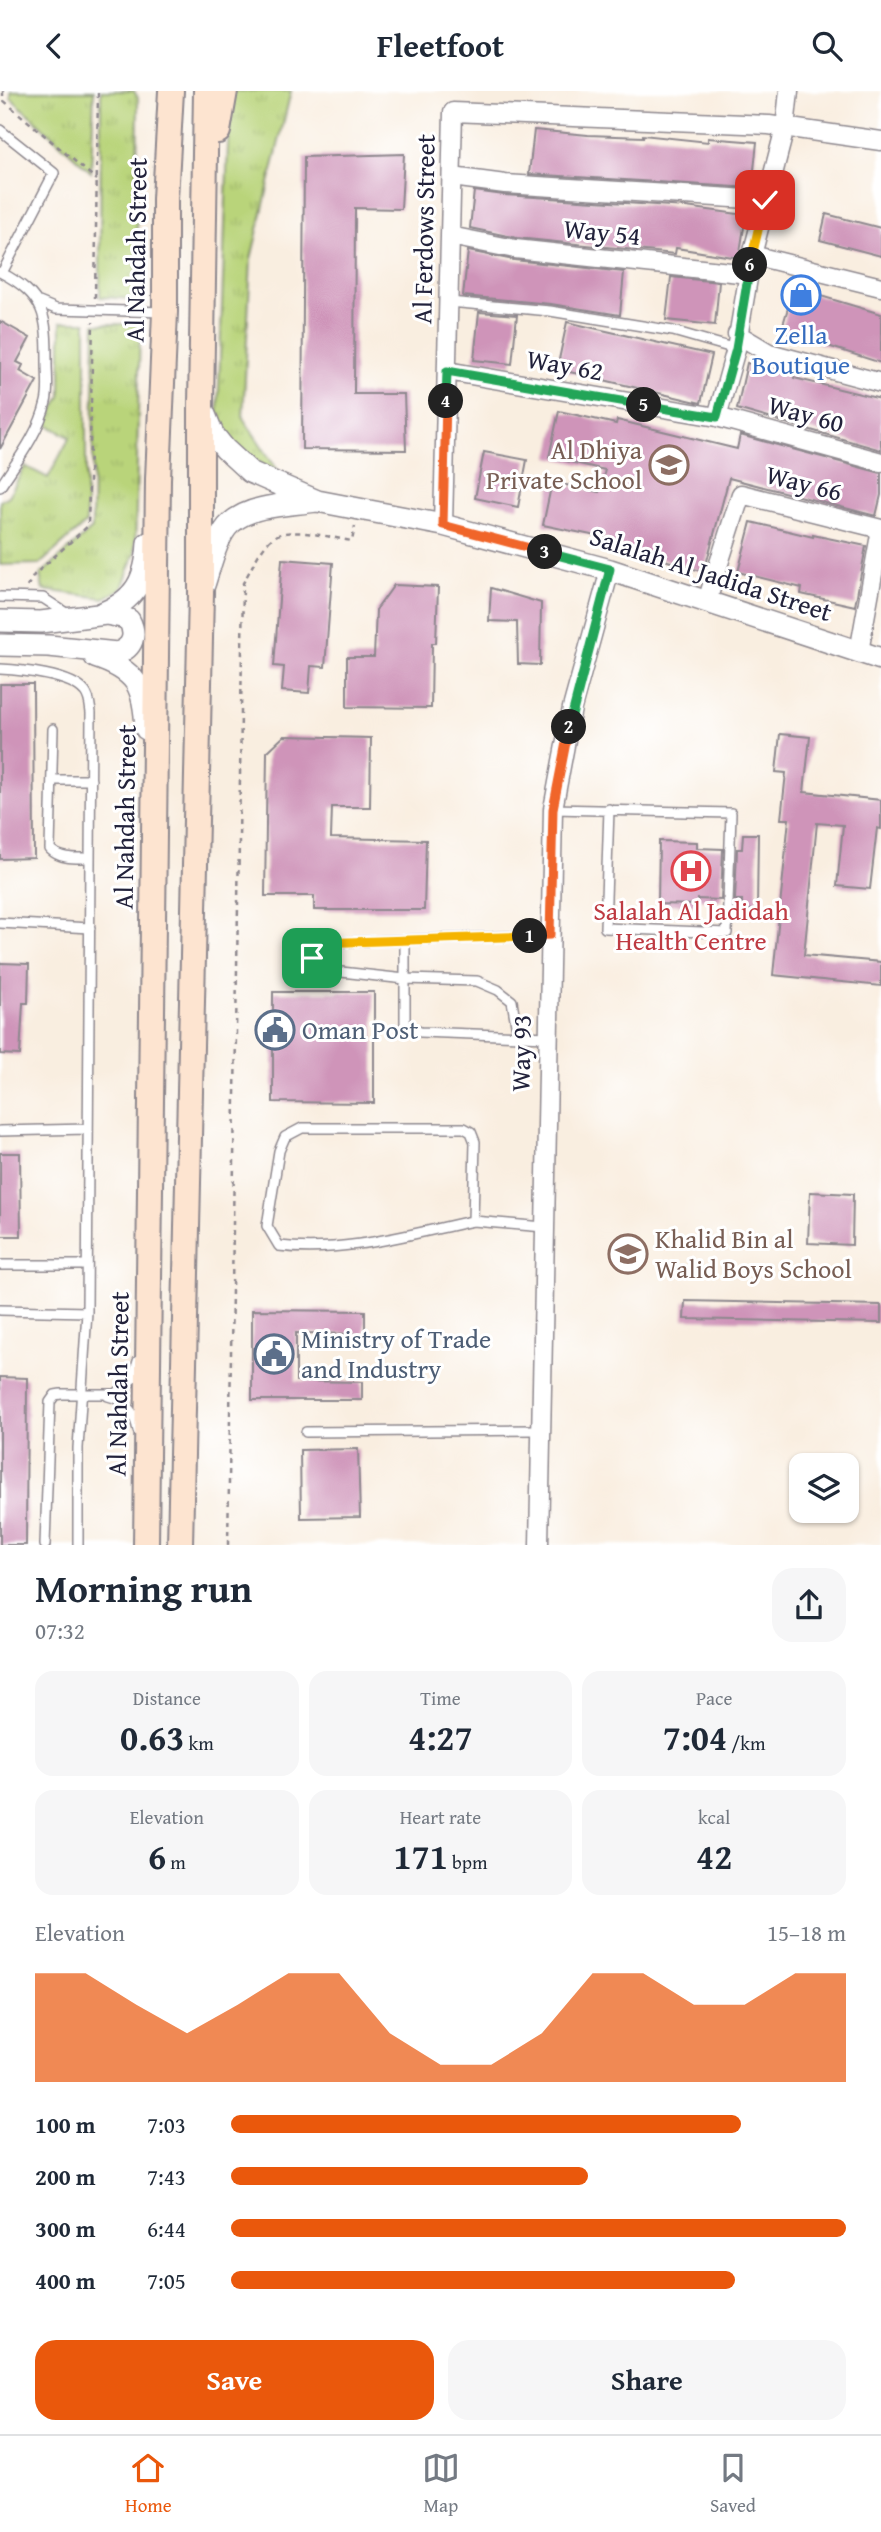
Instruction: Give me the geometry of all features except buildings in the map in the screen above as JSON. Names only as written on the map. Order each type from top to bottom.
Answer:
[{"type":"main road","points":[[155,91],[165,198]]},
{"type":"main road","name":"Al Nahdah Street","points":[[146,1545],[158,479],[165,312],[165,198],[171,91]]},
{"type":"main road","points":[[180,1545],[201,593],[206,91]]},
{"type":"main road","points":[[205,229],[225,91]]},
{"type":"street","points":[[717,417],[737,341],[752,255],[785,128],[789,91]]},
{"type":"street","name":"Al Ferdows Street","points":[[443,525],[453,112],[769,125],[881,141]]},
{"type":"street","points":[[452,177],[505,184],[765,200]]},
{"type":"street","name":"Way 54","points":[[450,236],[515,249],[748,274]]},
{"type":"street","points":[[752,255],[881,287]]},
{"type":"street","points":[[737,341],[769,353],[881,383]]},
{"type":"street","name":"Way 62","points":[[447,371],[717,417]]},
{"type":"street","name":"Salalah Al Jadida Street","points":[[201,405],[213,434],[250,472],[317,501],[443,525],[610,569],[881,659]]},
{"type":"street","name":"Way 60","points":[[717,417],[881,462]]},
{"type":"street","points":[[87,616],[124,603],[142,579],[148,557],[150,508],[158,479]]},
{"type":"street","name":"Way 66","points":[[707,601],[741,494],[881,529]]},
{"type":"street","name":"Salalah Al Jadida Street","points":[[201,593],[216,548],[230,524],[258,509],[317,501]]},
{"type":"street","points":[[859,652],[876,584],[881,529]]},
{"type":"street","name":"Way 93","points":[[538,1545],[553,809],[572,708],[610,569]]},
{"type":"street","points":[[0,621],[41,622],[113,614],[128,621],[134,635],[132,643],[117,653],[0,645]]},
{"type":"street","points":[[77,650],[121,667],[138,685],[144,705],[148,763],[155,783]]},
{"type":"lane","points":[[0,130],[54,173],[1,272],[19,282],[39,302],[56,309],[165,312]]},
{"type":"lane","points":[[0,487],[29,442],[47,401],[47,328],[39,302]]},
{"type":"lane","points":[[449,302],[550,311],[737,341]]},
{"type":"lane","points":[[0,597],[43,598],[51,601],[66,614],[87,616]]},
{"type":"lane","points":[[0,669],[71,681],[85,692],[91,713],[87,1312],[81,1395],[78,1545]]},
{"type":"lane","points":[[53,729],[50,849],[63,857],[90,858]]},
{"type":"lane","points":[[52,780],[91,780]]},
{"type":"lane","points":[[553,809],[609,809],[731,813],[727,933],[605,928],[609,809]]},
{"type":"lane","points":[[0,923],[90,928]]},
{"type":"lane","points":[[518,1036],[512,1002],[498,990],[477,981],[405,979],[332,971],[318,966],[311,951],[318,943],[550,935]]},
{"type":"lane","points":[[405,940],[405,1024],[421,1032],[548,1037]]},
{"type":"lane","points":[[473,1221],[475,1142],[471,1132],[464,1128],[302,1129],[285,1137],[279,1151],[267,1226],[279,1246],[307,1249],[369,1242],[473,1221],[544,1227]]},
{"type":"lane","points":[[0,1131],[88,1129]]},
{"type":"lane","points":[[45,1545],[50,1402],[55,1395],[61,1394],[116,1394],[123,1389],[136,1370],[139,1356],[141,1273],[149,1245]]},
{"type":"lane","points":[[0,1265],[87,1265]]},
{"type":"lane","points":[[0,1310],[87,1312]]},
{"type":"lane","points":[[103,1395],[121,1401],[130,1409],[135,1419],[138,1432],[138,1491],[146,1517]]},
{"type":"lane","points":[[306,1431],[540,1430]]},
{"type":"path","points":[[3,91],[4,100],[97,180]]},
{"type":"path","points":[[21,596],[34,575],[88,526],[98,91]]},
{"type":"path","points":[[228,1545],[243,583],[262,550],[276,535],[290,531],[352,541],[358,509]]},
{"type":"green space","points":[[11,91],[94,91],[91,172],[11,98]]},
{"type":"green space","points":[[101,91],[134,91],[138,98],[136,299],[100,297]]},
{"type":"green space","points":[[230,91],[291,91],[251,259],[243,418],[278,471],[266,467],[230,441],[218,412]]},
{"type":"green space","points":[[61,322],[86,322],[86,523],[40,564],[0,565],[0,501],[9,496],[25,466],[48,478],[70,437],[46,424],[61,396]]},
{"type":"green space","points":[[95,324],[140,324],[135,553],[122,588],[104,598],[43,590],[40,575],[92,529]]},
{"type":"place","name":"Zella Boutique","points":[[801,295]]},
{"type":"place","name":"Al Dhiya Private School","points":[[669,465]]},
{"type":"place","name":"Salalah Al Jadidah Health Centre","points":[[691,871]]},
{"type":"place","name":"Oman Post","points":[[275,1030]]},
{"type":"place","name":"Khalid Bin al Walid Boys School","points":[[628,1254]]},
{"type":"place","name":"Ministry of Trade and Industry","points":[[274,1354]]},
{"type":"route","points":[[312,958],[311,951],[318,943],[550,935],[553,809],[572,708],[610,569],[443,525],[447,371],[717,417],[736,349],[752,255],[765,200]]}]
